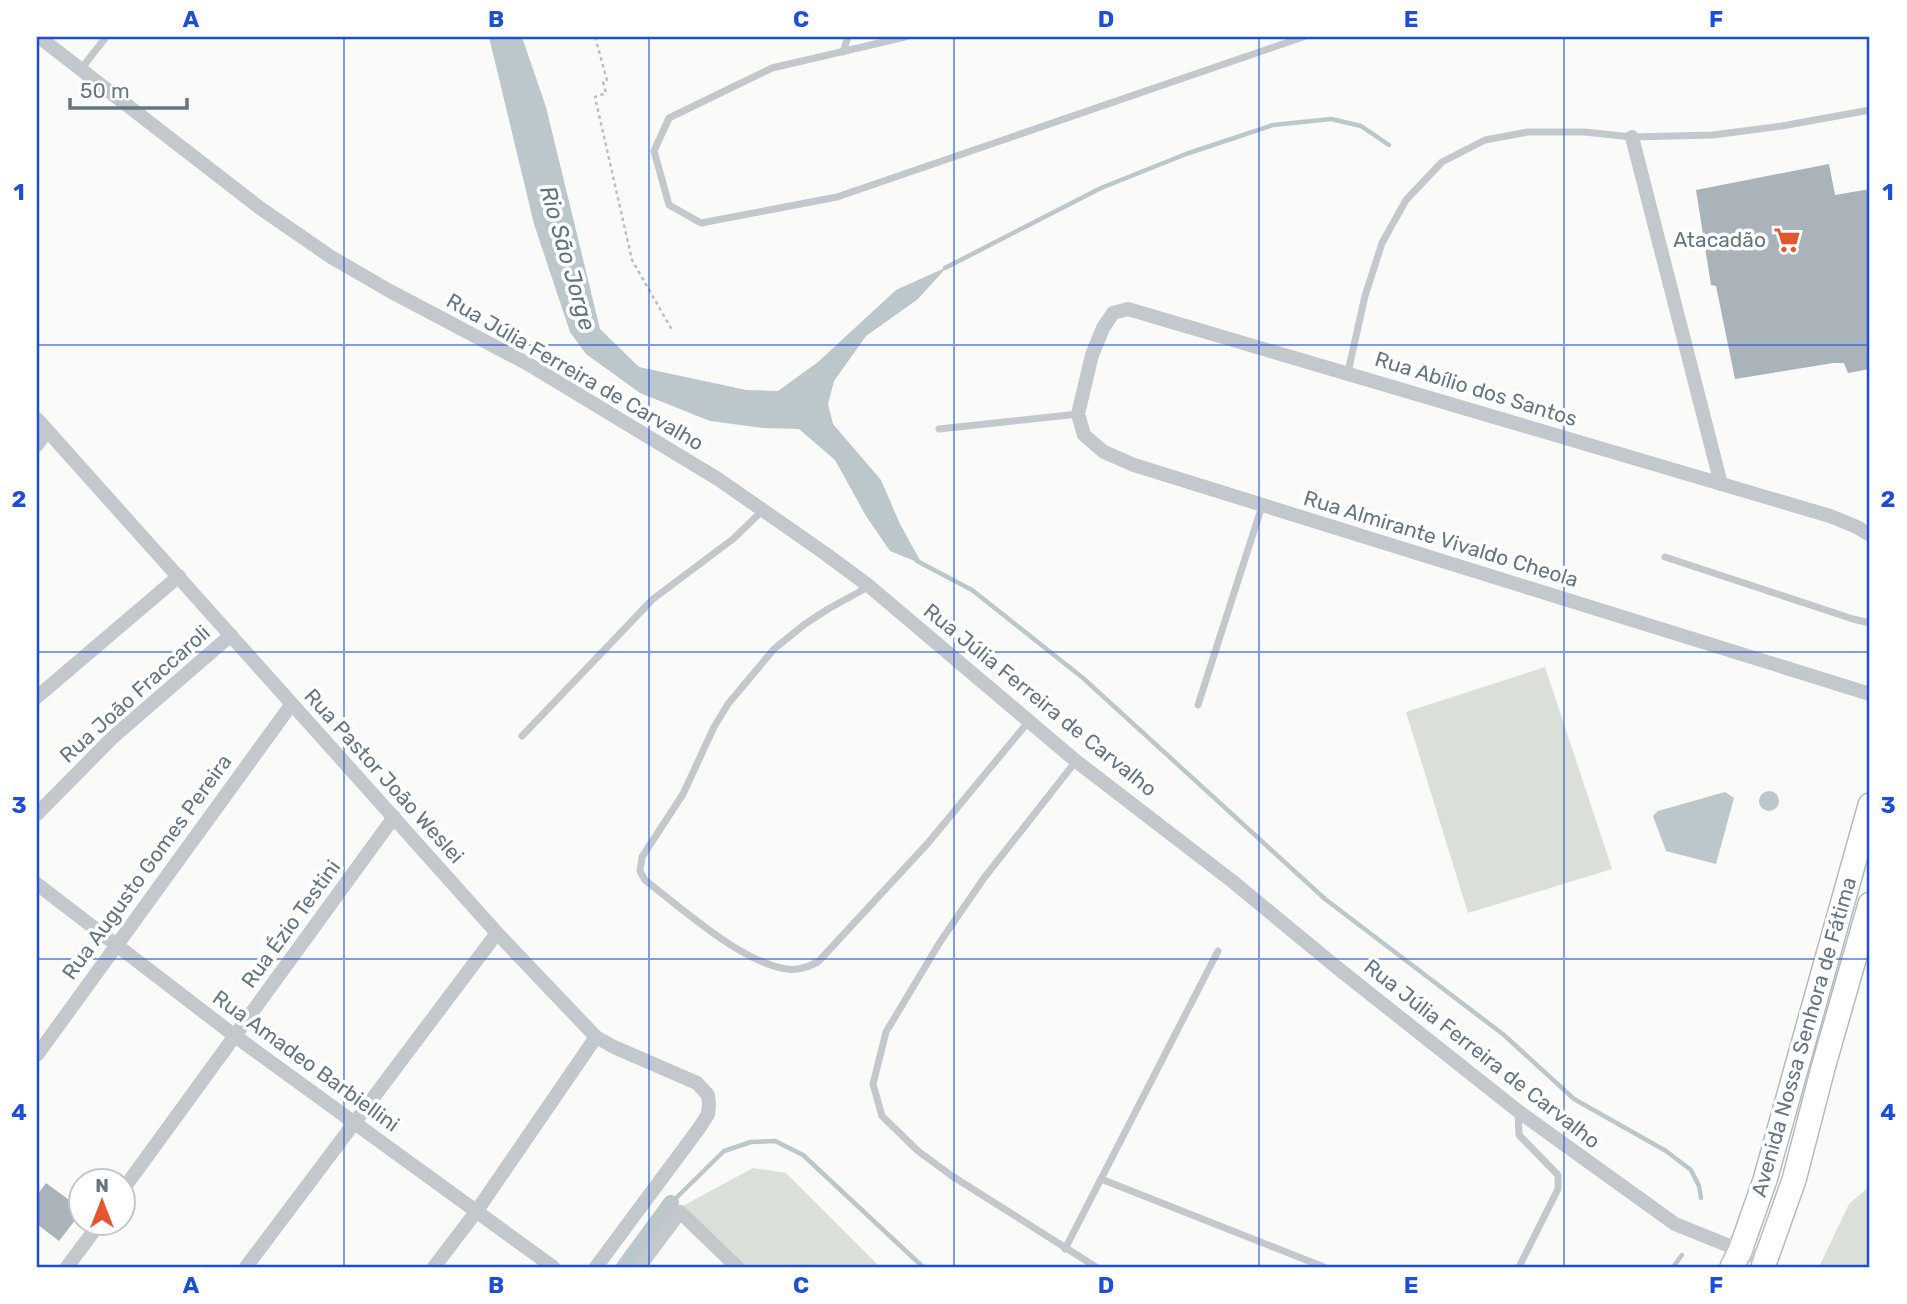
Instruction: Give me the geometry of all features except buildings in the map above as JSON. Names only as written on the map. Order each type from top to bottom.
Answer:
[{"type":"main road","name":"Avenida Nossa Senhora de Fátima","points":[[1736,1259],[1764,1183],[1786,1111],[1816,993],[1870,805]]},
{"type":"main road","name":"Avenida Nossa Senhora de Fátima","points":[[1765,1264],[1794,1180],[1870,904]]},
{"type":"street","name":"Rua Júlia Ferreira de Carvalho","points":[[39,37],[260,208],[331,257],[528,365],[718,479],[763,510],[869,586],[1076,761],[1232,881],[1340,971],[1518,1111],[1675,1224],[1736,1259],[1765,1264]]},
{"type":"street","points":[[1632,136],[1721,484]]},
{"type":"street","name":"Rua Abílio dos Santos","points":[[1078,414],[1092,355],[1103,328],[1113,313],[1128,309],[1830,516],[1870,535]]},
{"type":"street","name":"Rua Almirante Vivaldo Cheola","points":[[1078,414],[1084,435],[1104,452],[1134,465],[1870,694]]},
{"type":"street","name":"Rua Pastor João Weslei","points":[[37,419],[497,933],[596,1037],[697,1083],[708,1095],[708,1114],[700,1127],[596,1267]]},
{"type":"street","points":[[37,445],[47,430]]},
{"type":"street","points":[[37,697],[179,576]]},
{"type":"street","name":"Rua João Fraccaroli","points":[[37,814],[113,738],[231,635]]},
{"type":"street","name":"Rua Augusto Gomes Pereira","points":[[37,1055],[292,705]]},
{"type":"street","name":"Rua Ézio Testini","points":[[136,1172],[394,817]]},
{"type":"street","name":"Rua Amadeo Barbiellini","points":[[37,884],[235,1036],[553,1267]]},
{"type":"street","points":[[246,1267],[497,933]]},
{"type":"street","points":[[434,1267],[476,1212],[596,1037]]},
{"type":"street","points":[[639,1267],[680,1212],[737,1267]]},
{"type":"street","points":[[67,1267],[88,1238]]},
{"type":"lane","points":[[81,69],[106,37]]},
{"type":"lane","points":[[843,52],[848,37]]},
{"type":"lane","points":[[905,37],[772,68],[669,118],[654,151],[669,205],[701,223],[837,197],[1303,37]]},
{"type":"lane","points":[[1348,372],[1365,296],[1382,243],[1406,200],[1443,162],[1485,140],[1528,132],[1584,132],[1632,136],[1713,135],[1870,110]]},
{"type":"lane","points":[[939,429],[1078,414]]},
{"type":"lane","points":[[1198,705],[1263,505]]},
{"type":"lane","points":[[522,736],[653,599],[733,539],[763,510]]},
{"type":"lane","points":[[1665,557],[1870,623]]},
{"type":"lane","points":[[869,586],[813,619],[774,649],[728,704],[714,727],[683,794],[642,857],[640,871],[645,880],[727,942],[765,964],[789,970],[803,969],[818,962],[919,852],[1030,720]]},
{"type":"lane","points":[[1076,761],[984,878],[940,942],[886,1032],[873,1084],[882,1116],[918,1151],[952,1176],[1096,1267]]},
{"type":"lane","points":[[1065,1249],[1218,951]]},
{"type":"lane","points":[[1518,1111],[1520,1135],[1558,1175],[1558,1189],[1519,1267]]},
{"type":"lane","points":[[1101,1179],[1324,1267]]},
{"type":"path","points":[[595,37],[607,80],[603,82],[606,93],[595,97],[632,260],[672,330]]},
{"type":"shaded area","points":[[1545,667],[1612,869],[1468,913],[1406,712]]},
{"type":"shaded area","points":[[753,1168],[786,1173],[880,1267],[737,1267],[677,1209]]},
{"type":"shaded area","points":[[1870,1186],[1870,1267],[1819,1267],[1849,1204]]},
{"type":"water","name":"Rio São Jorge","points":[[489,37],[522,37],[546,107],[600,329],[639,367],[746,390],[778,391],[818,362],[896,290],[947,267],[918,299],[866,336],[834,381],[828,404],[833,424],[881,480],[900,524],[922,564],[890,551],[866,516],[835,460],[799,429],[763,428],[710,421],[640,393],[586,354],[570,332],[534,224]]},
{"type":"water","points":[[1765,791],[1773,791],[1779,801],[1773,811],[1765,811],[1759,805],[1759,797]]},
{"type":"water","points":[[1725,792],[1734,798],[1716,864],[1666,851],[1653,816],[1658,811]]},
{"type":"waterway","points":[[945,268],[1101,188],[1186,154],[1273,125],[1331,119],[1361,126],[1389,145]]},
{"type":"waterway","points":[[917,561],[972,590],[1083,678],[1325,899],[1504,1035],[1574,1099],[1666,1151],[1691,1170],[1699,1186],[1701,1198]]},
{"type":"waterway","points":[[671,1203],[724,1151],[751,1142],[775,1141],[803,1155],[923,1267]]},
{"type":"waterway","points":[[624,1267],[671,1203]]},
{"type":"waterway","points":[[1673,1267],[1682,1255]]},
{"type":"place","name":"Atacadão","points":[[1787,240]]}]
